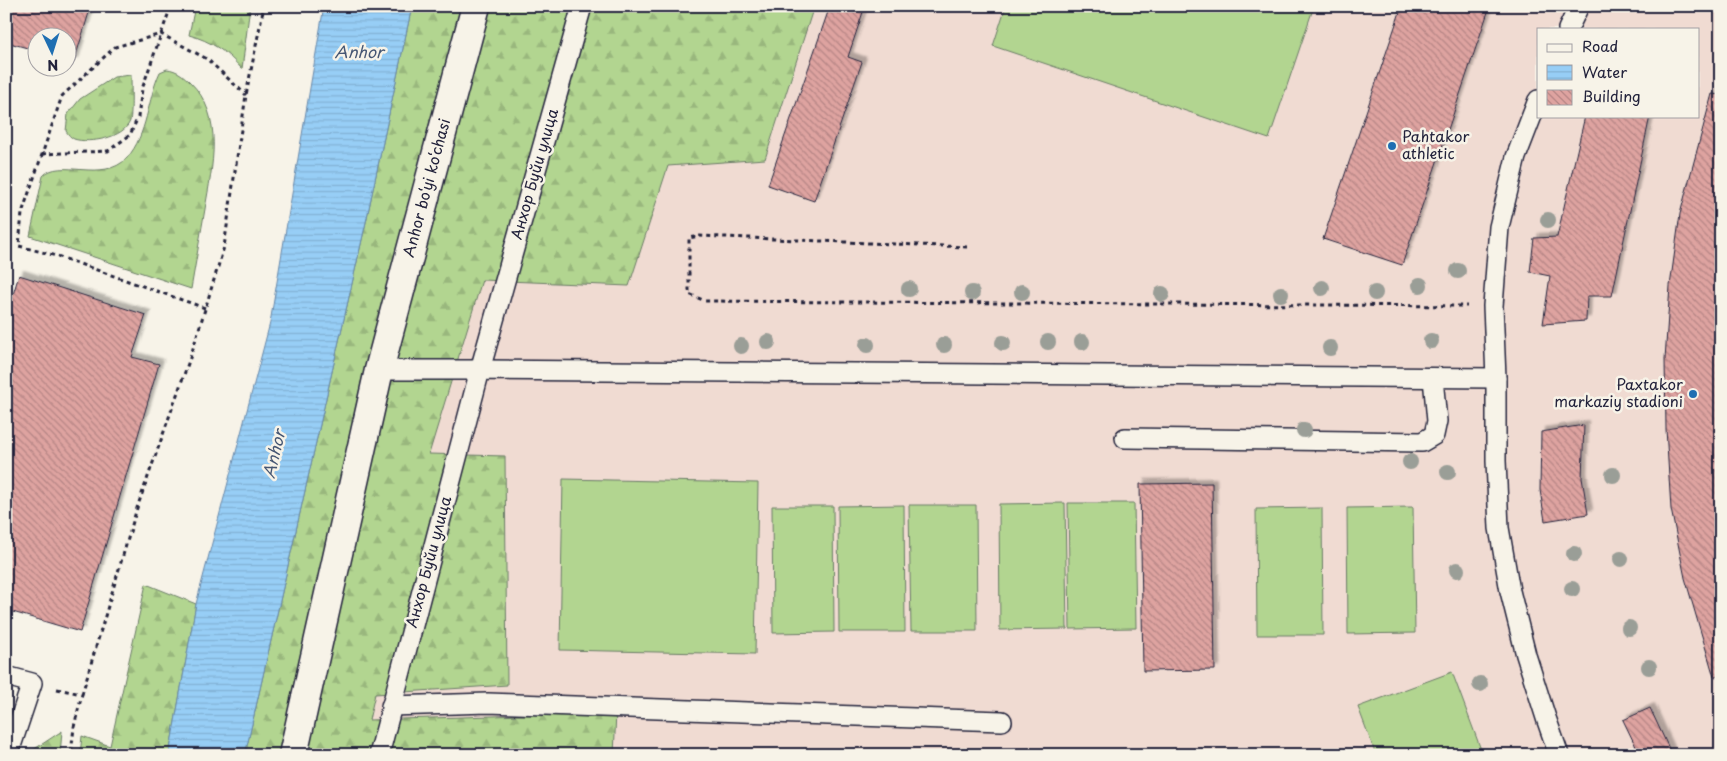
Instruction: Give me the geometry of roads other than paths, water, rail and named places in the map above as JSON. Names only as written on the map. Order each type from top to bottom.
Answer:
[{"type":"street","name":"Anhor bo‘yi ko‘chasi","points":[[293,755],[379,370],[476,6]]},
{"type":"lane","name":"Анхор Буйи улица","points":[[379,755],[480,370],[582,6]]},
{"type":"lane","points":[[1568,28],[1579,6]]},
{"type":"lane","points":[[1537,103],[1516,157],[1499,227],[1493,306],[1496,378],[1496,461],[1499,528],[1510,591],[1526,655],[1560,755]]},
{"type":"lane","points":[[379,370],[1496,378]]},
{"type":"lane","points":[[1126,438],[1422,442],[1434,435],[1437,421],[1433,378]]},
{"type":"lane","points":[[6,676],[32,683],[8,755]]},
{"type":"lane","points":[[391,706],[488,703],[1002,721]]},
{"type":"water","name":"Anhor","points":[[324,6],[412,6],[366,222],[245,755],[169,755],[196,604],[270,323]]},
{"type":"place","name":"Pahtakor athletic","points":[[1392,146]]},
{"type":"place","name":"Paxtakor markaziy stadioni","points":[[1693,394]]}]
